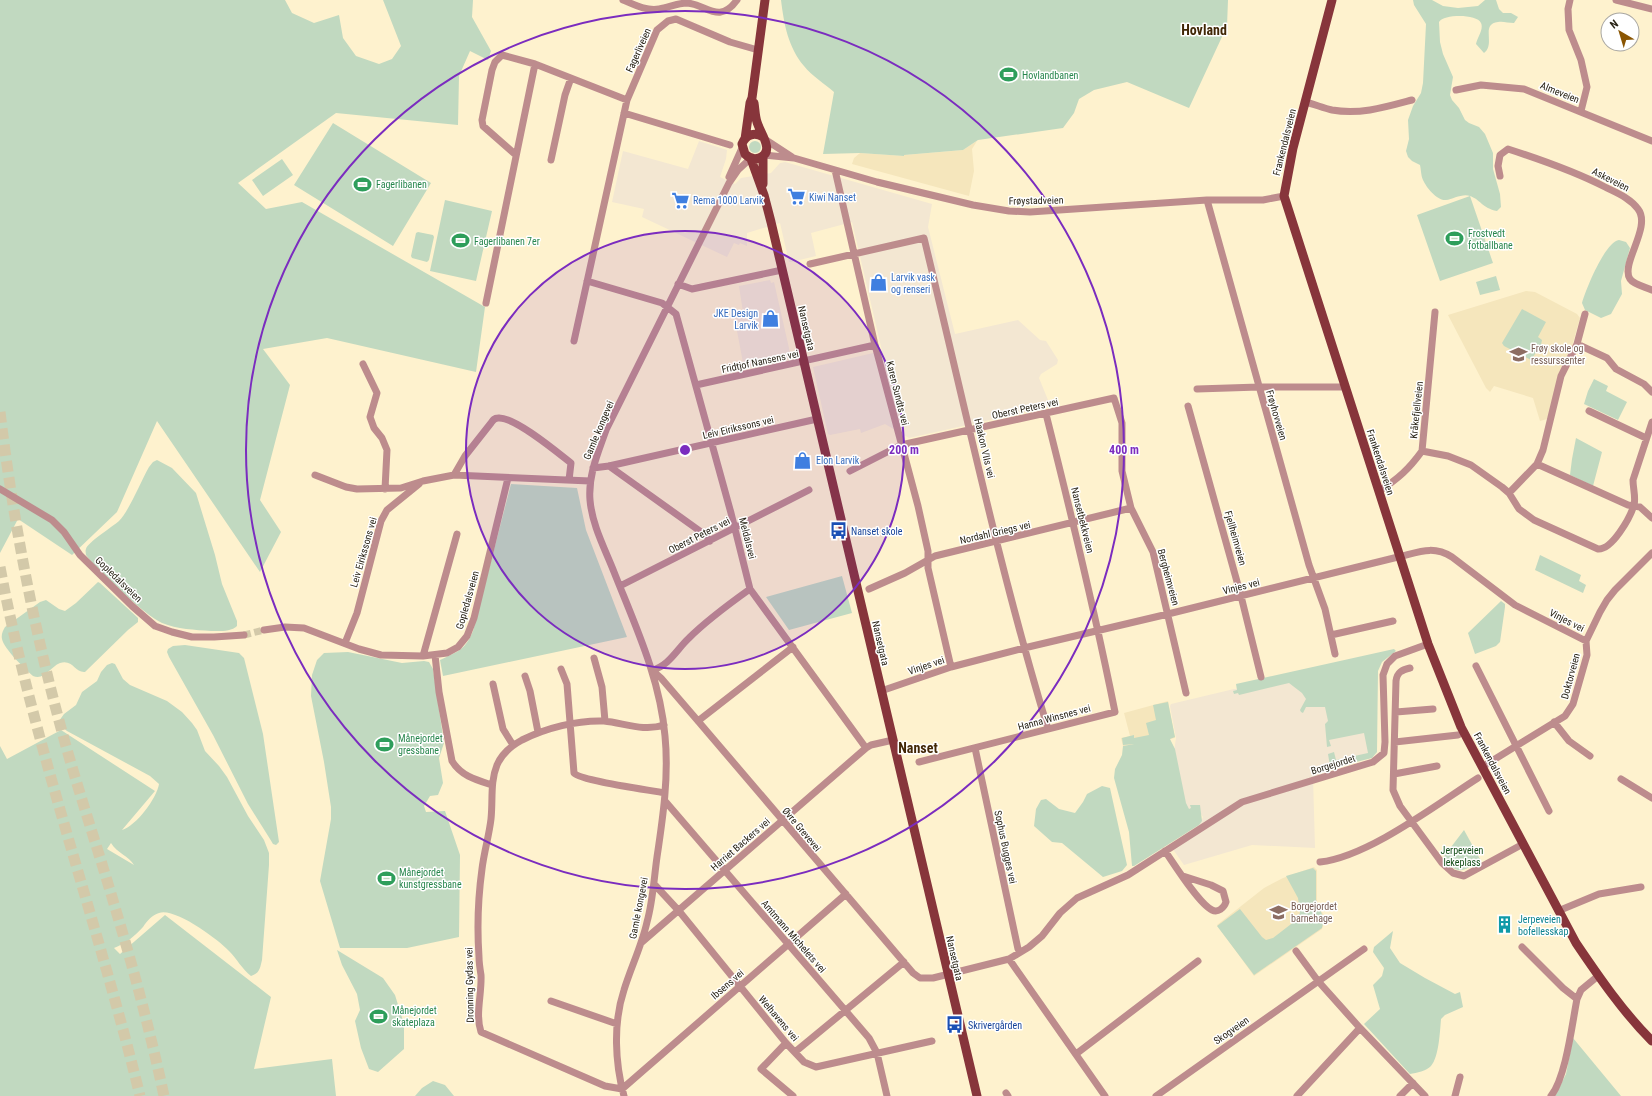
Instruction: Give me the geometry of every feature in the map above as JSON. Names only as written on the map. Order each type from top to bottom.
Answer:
[{"type":"main road","points":[[752,98],[757,122],[767,150],[764,156],[756,159],[751,159],[745,154],[744,143],[752,98],[765,0]]},
{"type":"main road","name":"Frankendalsveien","points":[[1332,0],[1293,148],[1284,196],[1344,387],[1379,491],[1398,557],[1428,644],[1460,725],[1576,943],[1598,976],[1652,1042]]},
{"type":"main road","points":[[744,143],[752,134],[757,134],[764,139]]},
{"type":"main road","name":"Nansetgata","points":[[764,156],[764,195]]},
{"type":"main road","name":"Nansetgata","points":[[751,159],[764,195],[977,1096]]},
{"type":"street","points":[[623,0],[651,10],[684,3],[696,5],[708,11],[714,12],[726,10],[737,0]]},
{"type":"street","points":[[1570,0],[1568,9],[1569,30],[1582,65],[1587,87],[1581,111]]},
{"type":"street","points":[[1616,0],[1652,9]]},
{"type":"street","name":"Fagerliveien","points":[[574,341],[627,100],[657,30],[668,21],[676,19],[730,42],[758,50]]},
{"type":"street","points":[[516,155],[483,126],[482,120],[492,70],[495,62],[502,55],[535,64],[627,100]]},
{"type":"street","points":[[486,303],[535,64]]},
{"type":"street","points":[[551,160],[565,95],[571,78]]},
{"type":"street","name":"Almeveien","points":[[1456,90],[1481,85],[1524,89],[1652,141]]},
{"type":"street","points":[[1305,102],[1332,110],[1358,112],[1382,108],[1412,100]]},
{"type":"street","points":[[624,113],[730,145]]},
{"type":"street","name":"Frøystadveien","points":[[764,139],[794,158]]},
{"type":"street","name":"Gamle kongevei","points":[[729,183],[730,176],[744,143]]},
{"type":"street","name":"Askeveien","points":[[1500,176],[1498,166],[1500,155],[1508,149],[1551,162],[1580,174],[1627,198],[1639,210],[1643,220],[1628,273],[1633,282],[1652,290]]},
{"type":"street","name":"Frøystadveien","points":[[764,156],[794,158],[973,205],[1009,211],[1030,212],[1206,200],[1263,200],[1284,196]]},
{"type":"street","name":"Gamle kongevei","points":[[623,1093],[618,1058],[617,1024],[623,991],[642,942],[648,920],[654,884],[665,801],[666,767],[664,725],[657,686],[652,670],[593,516],[590,500],[590,481],[606,430],[678,284],[729,183],[738,170],[751,159]]},
{"type":"street","name":"Karen Sundts vei","points":[[835,170],[876,345],[918,506],[928,551],[928,568],[951,668]]},
{"type":"street","name":"Frøyhovveien","points":[[1206,200],[1314,578],[1325,609],[1335,654]]},
{"type":"street","name":"Haakon VIIs vei","points":[[855,253],[924,238],[996,541],[1024,648],[1048,730]]},
{"type":"street","points":[[810,264],[855,253]]},
{"type":"street","points":[[678,284],[692,288],[782,270]]},
{"type":"street","points":[[587,281],[662,302],[667,306]]},
{"type":"street","name":"Meldalsvei","points":[[667,306],[676,314],[735,528],[750,589],[866,748]]},
{"type":"street","name":"Kråkefjellveien","points":[[1379,491],[1398,479],[1413,464],[1422,451],[1435,312]]},
{"type":"street","points":[[1509,493],[1537,464],[1543,450],[1560,376],[1577,344],[1585,314]]},
{"type":"street","points":[[1577,344],[1607,358],[1616,369],[1644,384],[1652,392]]},
{"type":"street","name":"Fridtjof Nansens vei","points":[[696,384],[876,345]]},
{"type":"street","points":[[363,364],[377,394],[370,417],[374,428],[382,438],[387,450],[385,490]]},
{"type":"street","points":[[1197,389],[1344,387]]},
{"type":"street","name":"Oberst Peters vei","points":[[850,471],[901,445],[1114,398]]},
{"type":"street","name":"Bergheimveien","points":[[1114,398],[1122,423],[1122,471],[1131,508],[1153,552],[1186,693]]},
{"type":"street","name":"Fjellheimveien","points":[[1188,406],[1241,596],[1261,677]]},
{"type":"street","points":[[1589,410],[1646,438]]},
{"type":"street","name":"Nansetbekkveien","points":[[1046,414],[1074,523],[1099,631]]},
{"type":"street","points":[[454,475],[465,456],[495,418],[499,417],[517,423],[571,463],[569,480]]},
{"type":"street","name":"Leiv Eirikssons vei","points":[[593,468],[609,466],[817,419]]},
{"type":"street","points":[[1422,451],[1460,460],[1476,469],[1509,493],[1519,509],[1534,520],[1598,549],[1607,547],[1619,533],[1634,506],[1634,480],[1652,422]]},
{"type":"street","points":[[1537,464],[1645,510],[1652,518]]},
{"type":"street","points":[[609,466],[704,534],[710,541]]},
{"type":"street","name":"Leiv Eirikssons vei","points":[[315,475],[346,487],[385,490],[401,488],[423,481],[454,475],[590,481]]},
{"type":"street","name":"Gopledalsveien","points":[[264,630],[285,627],[304,628],[359,649],[381,655],[423,656],[447,653],[458,647],[467,636],[471,628],[508,478]]},
{"type":"street","name":"Leiv Eirikssons vei","points":[[345,643],[357,613],[378,528],[383,515],[423,481]]},
{"type":"street","name":"Gopledalsveien","points":[[0,489],[52,520],[64,532],[80,555],[132,606],[155,626],[192,637],[214,638],[244,635]]},
{"type":"street","name":"Oberst Peters vei","points":[[620,586],[809,490]]},
{"type":"street","name":"Nordahl Griegs vei","points":[[869,589],[905,573],[935,556],[1131,508]]},
{"type":"street","points":[[423,656],[456,534]]},
{"type":"street","name":"Vinjes vei","points":[[881,691],[951,668],[1024,648],[1099,631],[1398,557],[1434,550],[1444,552],[1515,605],[1586,641]]},
{"type":"street","name":"Doktorveien","points":[[1482,767],[1565,716],[1574,704],[1587,655],[1586,641],[1607,600],[1652,554]]},
{"type":"street","points":[[652,670],[659,668],[666,663],[689,638],[750,589]]},
{"type":"street","points":[[1331,635],[1393,621]]},
{"type":"street","name":"Hanna Winsnes vei","points":[[919,762],[1115,712],[1099,631]]},
{"type":"street","name":"Borgejordet","points":[[948,974],[1009,959],[1029,947],[1042,936],[1060,913],[1077,898],[1128,875],[1242,802],[1373,762],[1380,758],[1384,753],[1385,742],[1383,675],[1387,664],[1395,656],[1428,644]]},
{"type":"street","points":[[698,721],[793,647]]},
{"type":"street","points":[[435,654],[439,692],[452,761],[462,773],[470,778],[492,785]]},
{"type":"street","points":[[594,658],[602,687],[605,721]]},
{"type":"street","points":[[1476,666],[1550,811]]},
{"type":"street","points":[[1410,668],[1402,670],[1397,676],[1393,790],[1400,806],[1442,863],[1456,874],[1464,876],[1523,844]]},
{"type":"street","points":[[561,669],[567,684],[574,773],[576,776],[665,793]]},
{"type":"street","name":"Øvre Grevevei","points":[[652,670],[661,678],[913,973],[920,978],[926,979],[948,974]]},
{"type":"street","points":[[525,676],[530,691],[538,732]]},
{"type":"street","points":[[493,684],[503,729],[513,745]]},
{"type":"street","points":[[1396,712],[1433,709]]},
{"type":"street","name":"Dronning Gydas vei","points":[[623,1093],[481,1032],[478,1024],[481,976],[479,958],[480,886],[482,868],[492,811],[492,785],[495,771],[502,756],[513,745],[538,732],[582,722],[605,721],[643,728],[664,725]]},
{"type":"street","points":[[1554,722],[1569,742],[1590,756]]},
{"type":"street","points":[[1395,742],[1458,735]]},
{"type":"street","name":"Harriet Backers vei","points":[[642,942],[679,912],[866,748],[871,745],[893,740]]},
{"type":"street","name":"Sophus Bugges vei","points":[[974,748],[1018,949]]},
{"type":"street","points":[[1394,774],[1437,766]]},
{"type":"street","points":[[1320,862],[1334,860],[1369,846],[1478,778]]},
{"type":"street","points":[[1621,779],[1652,798]]},
{"type":"street","name":"Amtmann Michelets vei","points":[[665,801],[869,1038],[877,1053],[887,1096]]},
{"type":"street","points":[[1166,851],[1183,876],[1204,905],[1212,910],[1222,908],[1226,902],[1222,891],[1211,885],[1183,876]]},
{"type":"street","name":"Welhavens vei","points":[[654,884],[679,912],[786,1043],[804,1062],[816,1067],[932,1041]]},
{"type":"street","points":[[1558,911],[1599,894],[1641,887]]},
{"type":"street","name":"Ibsens vei","points":[[623,1093],[740,986],[846,894]]},
{"type":"street","points":[[1522,947],[1563,988],[1577,999]]},
{"type":"street","name":"Skogveien","points":[[1156,1096],[1364,949]]},
{"type":"street","points":[[1296,950],[1318,981],[1360,1028],[1425,1096]]},
{"type":"street","points":[[1009,959],[1105,1096]]},
{"type":"street","points":[[1076,1054],[1198,961]]},
{"type":"street","points":[[795,1052],[904,962]]},
{"type":"street","points":[[1551,1096],[1559,1081],[1577,999],[1581,990],[1598,976]]},
{"type":"street","points":[[551,1001],[617,1024]]},
{"type":"street","points":[[1297,1096],[1360,1028]]},
{"type":"street","points":[[786,1043],[761,1069],[793,1096]]},
{"type":"street","points":[[1455,1096],[1460,1077]]},
{"type":"street","points":[[1400,1096],[1413,1083]]},
{"type":"shaded area","points":[[699,141],[727,150],[726,159],[720,177],[735,184],[741,178],[771,173],[780,163],[785,162],[932,204],[928,227],[955,334],[1018,320],[1040,340],[1046,341],[1058,360],[1057,364],[1041,374],[1039,378],[1050,405],[1048,407],[909,438],[885,424],[861,433],[860,429],[830,435],[828,434],[813,367],[882,351],[852,222],[811,233],[816,256],[789,262],[780,223],[747,233],[747,246],[740,243],[739,245],[734,243],[727,257],[642,217],[644,209],[612,202],[623,151],[688,169]]},
{"type":"shaded area","points":[[977,141],[972,149],[974,171],[969,196],[852,164],[854,158],[860,153],[904,156],[963,150]]},
{"type":"shaded area","points":[[770,280],[771,283],[774,282],[791,357],[744,368],[734,315],[743,312],[739,286]]},
{"type":"shaded area","name":"Frøy skole og ressurssenter","points":[[1526,291],[1535,292],[1577,314],[1580,318],[1547,419],[1540,421],[1533,398],[1494,386],[1490,392],[1486,388],[1448,315]]},
{"type":"shaded area","points":[[1298,679],[1364,731],[1370,753],[1367,756],[1313,777],[1315,848],[1252,845],[1184,865],[1170,845],[1199,825],[1203,817],[1197,808],[1188,811],[1186,808],[1174,752],[1176,738],[1170,706],[1171,704],[1234,689],[1255,688]]},
{"type":"shaded area","points":[[1168,701],[1175,738],[1123,746],[1121,738],[1130,736],[1124,713]]},
{"type":"shaded area","points":[[1314,867],[1317,870],[1317,902],[1325,918],[1322,929],[1254,976],[1217,925],[1264,888],[1283,878]]},
{"type":"green space","points":[[0,0],[285,0],[292,13],[314,23],[339,15],[343,38],[356,56],[379,64],[392,59],[401,46],[383,0],[473,0],[472,17],[491,51],[488,60],[470,51],[459,76],[458,125],[336,113],[238,183],[266,209],[302,202],[485,307],[476,372],[327,338],[263,349],[290,385],[260,500],[281,532],[260,572],[157,421],[117,512],[72,555],[18,519],[0,553]]},
{"type":"green space","name":"Hovlandbanen","points":[[781,0],[1228,0],[1227,26],[1189,108],[1127,82],[1094,90],[1079,99],[1074,113],[1063,128],[978,140],[963,150],[904,156],[860,153],[823,154],[834,92],[807,70],[794,51],[785,26]]},
{"type":"green space","points":[[1413,0],[1432,0],[1443,6],[1458,8],[1478,6],[1485,0],[1496,0],[1499,9],[1503,13],[1511,13],[1518,17],[1514,23],[1498,22],[1490,26],[1489,45],[1484,53],[1476,44],[1482,28],[1481,23],[1478,20],[1467,17],[1453,16],[1442,19],[1439,22],[1440,42],[1443,54],[1453,77],[1450,95],[1452,100],[1459,108],[1465,120],[1479,127],[1485,134],[1493,153],[1493,169],[1500,194],[1501,207],[1497,211],[1488,208],[1467,195],[1446,200],[1439,198],[1429,190],[1424,183],[1420,165],[1408,157],[1406,151],[1409,139],[1408,120],[1413,106],[1421,93],[1423,83],[1426,24],[1414,5]]},
{"type":"green space","name":"Fagerlibanen","points":[[333,123],[431,183],[393,246],[294,185]]},
{"type":"green space","points":[[757,141],[760,142],[760,152],[753,153],[750,152],[749,145],[750,142]]},
{"type":"green space","points":[[282,159],[293,175],[263,196],[252,180]]},
{"type":"green space","name":"Frostvedt fotballbane","points":[[1470,196],[1493,263],[1440,281],[1417,215]]},
{"type":"green space","name":"Fagerlibanen 7er","points":[[445,200],[492,211],[476,281],[430,271]]},
{"type":"green space","points":[[418,232],[433,235],[434,237],[429,260],[427,262],[412,258],[411,256],[416,233]]},
{"type":"green space","points":[[1619,240],[1626,242],[1630,248],[1621,281],[1622,294],[1611,314],[1601,318],[1585,310],[1582,303],[1602,257],[1614,243]]},
{"type":"green space","points":[[1496,276],[1500,290],[1480,295],[1476,282]]},
{"type":"green space","points":[[1522,309],[1546,322],[1538,337],[1542,340],[1541,345],[1531,360],[1504,346],[1502,343]]},
{"type":"green space","points":[[1594,379],[1608,386],[1606,391],[1627,402],[1618,420],[1584,404]]},
{"type":"green space","points":[[1576,438],[1602,452],[1593,486],[1570,475]]},
{"type":"green space","points":[[157,460],[172,468],[196,493],[215,555],[222,584],[237,621],[237,626],[232,629],[225,631],[192,630],[162,623],[144,611],[122,592],[86,555],[87,546],[119,521],[123,516],[149,467]]},
{"type":"green space","points":[[511,484],[577,488],[586,530],[627,637],[443,676],[440,660],[461,649],[473,631]]},
{"type":"green space","points":[[1540,555],[1581,575],[1579,581],[1586,585],[1583,593],[1535,570]]},
{"type":"green space","points":[[842,576],[852,613],[789,630],[766,597]]},
{"type":"green space","points":[[98,582],[138,618],[138,622],[85,672],[82,672],[71,664],[64,662],[56,665],[40,677],[33,676],[15,659],[4,643],[2,633],[5,627],[40,602],[46,600],[59,609],[65,611],[76,603]]},
{"type":"green space","points":[[1501,601],[1505,604],[1505,607],[1500,642],[1496,646],[1475,654],[1468,633]]},
{"type":"green space","points":[[185,645],[239,653],[244,658],[263,734],[279,842],[276,845],[273,844],[248,804],[213,735],[169,657],[167,652],[168,649],[173,646]]},
{"type":"green space","points":[[1394,649],[1396,651],[1382,662],[1378,671],[1377,752],[1372,758],[1332,768],[1330,766],[1328,754],[1334,752],[1336,760],[1368,753],[1364,733],[1329,740],[1331,746],[1327,747],[1325,724],[1328,721],[1325,707],[1306,707],[1303,713],[1301,712],[1300,710],[1306,699],[1302,693],[1289,683],[1239,695],[1238,693],[1234,694],[1233,691],[1237,690],[1236,684]]},
{"type":"green space","points":[[348,652],[402,663],[429,662],[433,669],[444,743],[439,758],[443,783],[438,795],[430,796],[424,806],[426,812],[445,811],[460,855],[459,937],[407,948],[340,948],[320,881],[331,819],[331,807],[311,696],[312,675],[317,660],[324,653]]},
{"type":"green space","points":[[112,663],[115,664],[123,679],[130,685],[167,701],[182,712],[192,723],[197,730],[205,751],[227,777],[248,816],[264,840],[269,853],[262,960],[259,970],[254,975],[251,976],[235,957],[216,939],[185,919],[166,912],[154,915],[133,937],[114,948],[120,954],[165,915],[271,997],[254,1069],[332,1059],[336,1096],[0,1096],[0,746],[7,759],[61,730],[155,791],[122,830],[128,827],[145,811],[154,797],[159,784],[150,776],[67,731],[60,725],[59,721],[64,714],[76,705],[82,692],[97,681],[101,672],[107,665]],"holes":[[[111,843],[129,859],[134,865],[107,849]]]},
{"type":"green space","points":[[1168,702],[1175,737],[1170,739],[1175,749],[1186,803],[1189,809],[1191,808],[1190,805],[1200,805],[1202,821],[1199,825],[1132,866],[1129,832],[1114,778],[1115,769],[1122,755],[1123,746],[1134,744],[1123,745],[1122,738],[1134,735],[1134,738],[1149,735],[1146,723],[1156,720],[1153,705]]},
{"type":"green space","points":[[1102,786],[1110,788],[1127,865],[1122,871],[1103,877],[1062,843],[1052,842],[1034,826],[1036,809],[1041,800],[1046,799],[1059,809],[1075,813],[1087,794]]},
{"type":"green space","name":"Jerpeveien lekeplass","points":[[1464,830],[1481,861],[1465,869],[1457,870],[1442,859]]},
{"type":"green space","points":[[1313,868],[1316,871],[1316,900],[1324,919],[1322,928],[1254,975],[1217,926],[1240,909],[1262,937],[1266,940],[1273,938],[1295,921],[1300,913],[1298,898],[1286,876]]},
{"type":"green space","points":[[1393,931],[1390,948],[1400,963],[1455,994],[1460,992],[1463,1007],[1445,1015],[1441,1019],[1440,1037],[1436,1057],[1431,1066],[1424,1070],[1410,1074],[1364,1024],[1380,1009],[1373,985],[1382,976],[1384,968],[1373,952],[1374,947]]},
{"type":"green space","name":"Månejordet skateplaza","points":[[337,950],[383,978],[395,995],[404,1024],[404,1049],[378,1072],[369,1069],[361,1048],[355,1021],[360,1010],[357,994],[342,965]]},
{"type":"green space","points":[[1573,1038],[1621,1096],[1555,1096],[1566,1074]]},
{"type":"green space","points":[[433,1081],[445,1085],[454,1096],[415,1096],[422,1088]]},
{"type":"tunnel","points":[[0,412],[11,492],[41,650],[81,798],[124,937],[154,1050],[164,1096]]},
{"type":"tunnel","points":[[0,567],[30,701],[105,964],[140,1096]]},
{"type":"tunnel","points":[[244,635],[264,630]]},
{"type":"place","name":"Hovlandbanen","points":[[1009,75]]},
{"type":"place","name":"Fagerlibanen","points":[[363,184]]},
{"type":"place","name":"Kiwi Nanset","points":[[796,197]]},
{"type":"place","name":"Rema 1000 Larvik","points":[[680,200]]},
{"type":"place","name":"Frostvedt fotballbane","points":[[1455,239]]},
{"type":"place","name":"Fagerlibanen 7er","points":[[461,241]]},
{"type":"place","name":"Larvik vask og renseri","points":[[878,283]]},
{"type":"place","name":"JKE Design Larvik","points":[[771,319]]},
{"type":"place","name":"Frøy skole og ressurssenter","points":[[1518,354]]},
{"type":"place","name":"Elon Larvik","points":[[803,460]]},
{"type":"place","name":"Nanset skole","points":[[838,531]]},
{"type":"place","name":"Månejordet gressbane","points":[[385,744]]},
{"type":"place","name":"Månejordet kunstgressbane","points":[[386,878]]},
{"type":"place","name":"Borgejordet barnehage","points":[[1278,912]]},
{"type":"place","name":"Jerpeveien bofellesskap","points":[[1505,925]]},
{"type":"place","name":"Månejordet skateplaza","points":[[379,1016]]},
{"type":"place","name":"Skrivergården","points":[[955,1025]]},
{"type":"district","name":"Hovland","points":[[1204,30]]},
{"type":"district","name":"Nanset","points":[[918,748]]}]
